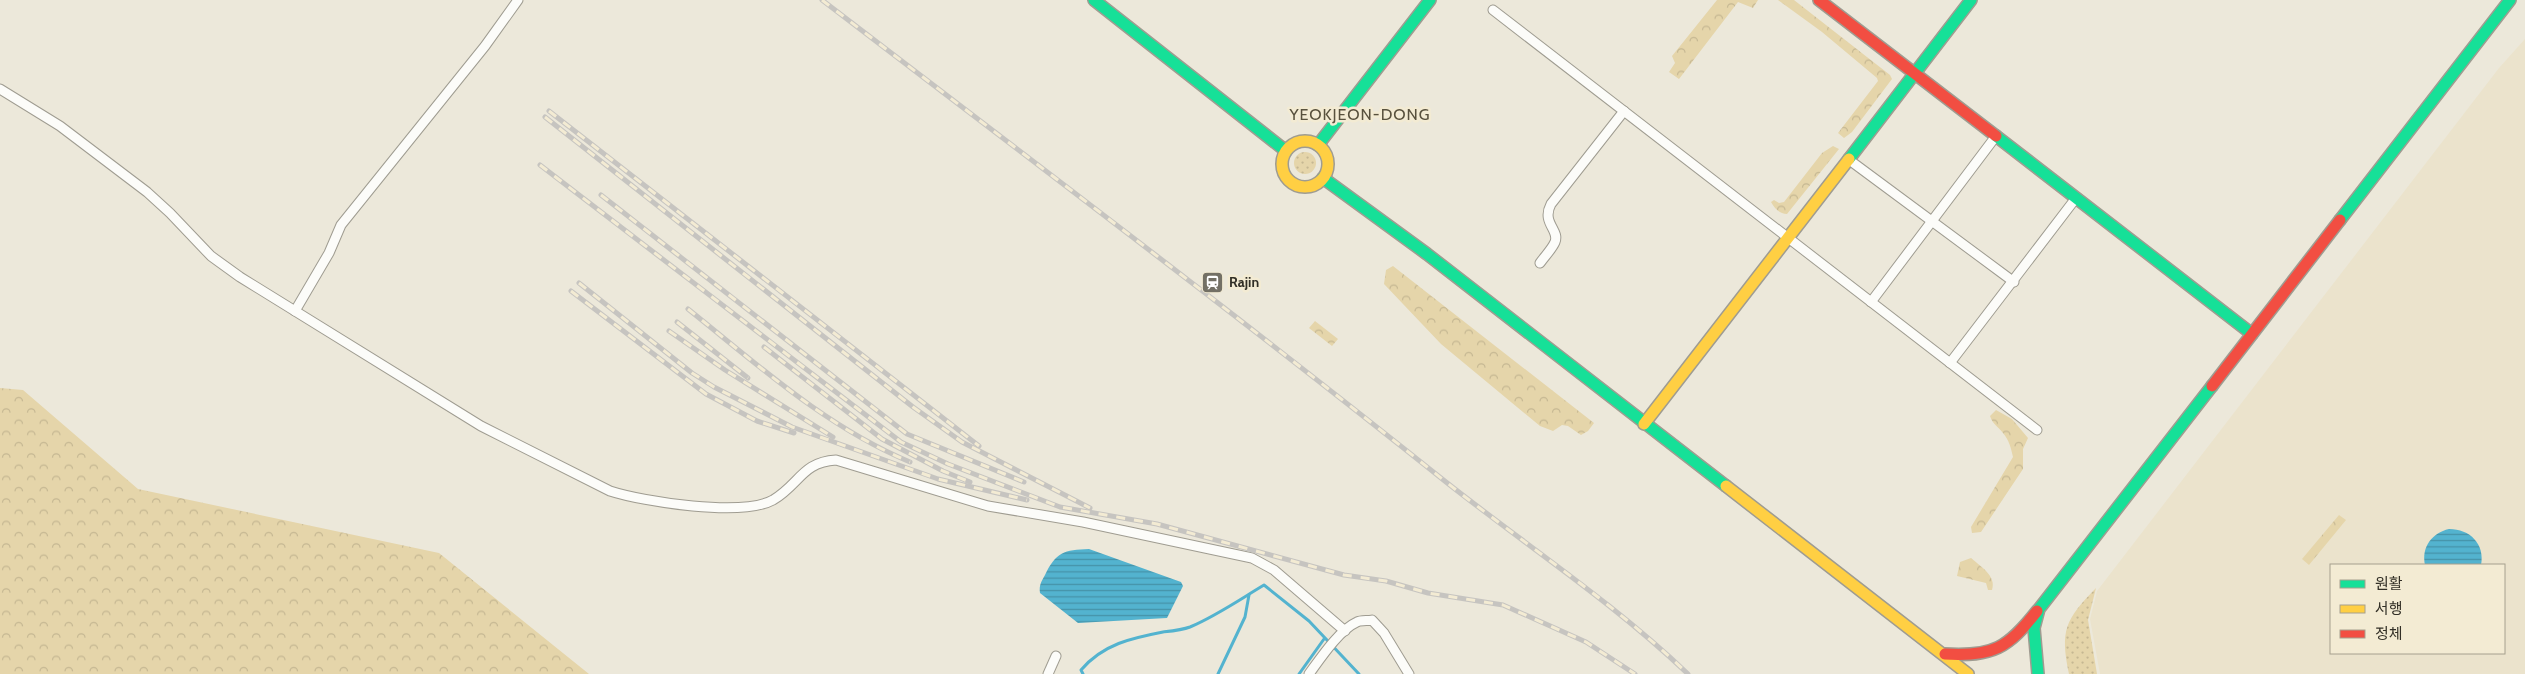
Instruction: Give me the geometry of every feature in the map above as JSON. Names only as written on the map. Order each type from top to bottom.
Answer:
[{"type":"main road","points":[[1094,0],[1286,150]]},
{"type":"main road","points":[[1318,145],[1430,0]]},
{"type":"main road","points":[[1819,0],[2252,334]]},
{"type":"main road","points":[[1644,424],[1972,0]]},
{"type":"main road","points":[[1945,654],[1976,657],[2000,649],[2013,640],[2039,610],[2510,0]]},
{"type":"main road","points":[[1301,141],[1318,145],[1328,160],[1323,178],[1308,187],[1291,183],[1282,168],[1286,150],[1301,141]]},
{"type":"main road","points":[[1323,178],[1426,254],[1644,424],[1945,654],[1968,674]]},
{"type":"main road","points":[[2038,674],[2034,628],[2039,610]]},
{"type":"street","points":[[295,311],[329,253],[342,225],[485,46],[518,0]]},
{"type":"street","points":[[1494,10],[2036,430]]},
{"type":"street","points":[[0,89],[60,126],[147,192],[170,213],[210,256],[481,426],[591,484],[617,494],[712,507],[758,506],[788,489],[814,463],[836,460],[988,506],[1083,522],[1252,558],[1280,575],[1346,631]]},
{"type":"street","points":[[1540,263],[1555,242],[1556,235],[1548,222],[1546,213],[1624,110]]},
{"type":"street","points":[[1871,302],[1996,136]]},
{"type":"street","points":[[1848,159],[2014,282]]},
{"type":"street","points":[[1950,363],[2014,282],[2076,198]]},
{"type":"street","points":[[1309,674],[1327,649],[1346,631],[1357,622],[1372,620],[1384,633],[1409,674]]},
{"type":"street","points":[[1048,674],[1056,656]]},
{"type":"shaded area","points":[[2525,39],[2525,674],[2100,674],[2090,619],[2097,591],[2499,68]]},
{"type":"green space","points":[[1717,0],[1758,0],[1753,8],[1738,2],[1679,79],[1669,72],[1675,63],[1672,56]]},
{"type":"green space","points":[[1778,0],[1794,0],[1890,75],[1892,79],[1852,132],[1844,138],[1838,133],[1878,81],[1877,78],[1822,32]]},
{"type":"green space","points":[[1833,146],[1839,149],[1787,214],[1774,207],[1771,202],[1774,200],[1779,203],[1784,202],[1822,153]]},
{"type":"green space","points":[[1305,152],[1315,159],[1316,163],[1309,173],[1305,174],[1295,167],[1294,163],[1301,153]]},
{"type":"green space","points":[[1393,266],[1594,423],[1588,431],[1581,435],[1568,426],[1562,425],[1553,431],[1540,426],[1441,344],[1384,284],[1386,270]]},
{"type":"green space","points":[[1315,321],[1338,339],[1332,346],[1309,328]]},
{"type":"green space","points":[[0,388],[23,390],[138,489],[439,553],[589,674],[0,674]]},
{"type":"green space","points":[[1996,410],[2012,419],[2028,438],[2023,449],[2023,469],[1981,532],[1972,533],[1971,527],[2013,457],[2007,438],[1990,416]]},
{"type":"green space","points":[[2339,515],[2346,520],[2309,565],[2302,559]]},
{"type":"green space","points":[[1971,558],[1990,576],[1993,585],[1992,590],[1988,590],[1986,583],[1957,576],[1960,562]]},
{"type":"green space","points":[[2096,588],[2088,620],[2097,674],[2069,674],[2065,646],[2068,626],[2077,609]]},
{"type":"water","points":[[2449,529],[2457,530],[2474,539],[2481,551],[2481,564],[2425,564],[2426,547],[2433,537]]},
{"type":"water","points":[[1089,549],[1181,582],[1183,586],[1167,618],[1078,623],[1040,593],[1041,582],[1057,557],[1073,550]]},
{"type":"waterway","points":[[1083,674],[1081,670],[1108,648],[1140,637],[1180,630],[1200,623],[1264,585],[1309,621],[1359,674]]},
{"type":"waterway","points":[[1218,674],[1245,617],[1249,595]]},
{"type":"waterway","points":[[1299,674],[1324,639]]},
{"type":"railway","points":[[822,0],[1600,599],[1660,648],[1688,674]]},
{"type":"railway","points":[[549,111],[979,446]]},
{"type":"railway","points":[[545,117],[913,407],[962,442],[1090,508]]},
{"type":"railway","points":[[540,165],[901,442],[948,464],[1060,507],[1157,524],[1344,575],[1386,581],[1428,593],[1503,605],[1586,642],[1635,674]]},
{"type":"railway","points":[[601,195],[907,434],[1024,482]]},
{"type":"railway","points":[[579,283],[692,373],[714,387],[792,427],[938,479],[1027,500]]},
{"type":"railway","points":[[571,291],[706,394],[757,421],[794,433]]},
{"type":"railway","points":[[688,309],[767,373],[821,413],[879,448],[910,462]]},
{"type":"railway","points":[[677,322],[748,378]]},
{"type":"railway","points":[[669,331],[725,370],[833,437]]},
{"type":"railway","points":[[764,347],[882,439],[943,471],[970,482]]},
{"type":"traffic: fast","points":[[1094,0],[1286,151]]},
{"type":"traffic: fast","points":[[1318,145],[1430,0]]},
{"type":"traffic: fast","points":[[1849,159],[1971,0]]},
{"type":"traffic: fast","points":[[2340,220],[2510,0]]},
{"type":"traffic: fast","points":[[1996,136],[2252,334]]},
{"type":"traffic: fast","points":[[1323,178],[1427,254],[1726,486]]},
{"type":"traffic: fast","points":[[2038,674],[2034,628],[2039,609],[2212,386]]},
{"type":"traffic: slow","points":[[1301,141],[1309,141],[1318,145],[1324,151],[1328,164],[1324,177],[1318,183],[1309,187],[1301,187],[1292,183],[1286,177],[1282,168],[1282,160],[1286,151],[1292,145],[1301,141]]},
{"type":"traffic: slow","points":[[1644,424],[1849,159]]},
{"type":"traffic: slow","points":[[1726,486],[1968,674]]},
{"type":"traffic: jam","points":[[1819,0],[1996,136]]},
{"type":"traffic: jam","points":[[2212,386],[2340,220]]},
{"type":"traffic: jam","points":[[1945,654],[1976,654],[1998,648],[2017,634],[2037,611]]},
{"type":"place","name":"Rajin","points":[[1213,282]]},
{"type":"district","name":"YEOKJEON-DONG","points":[[1360,114]]}]
